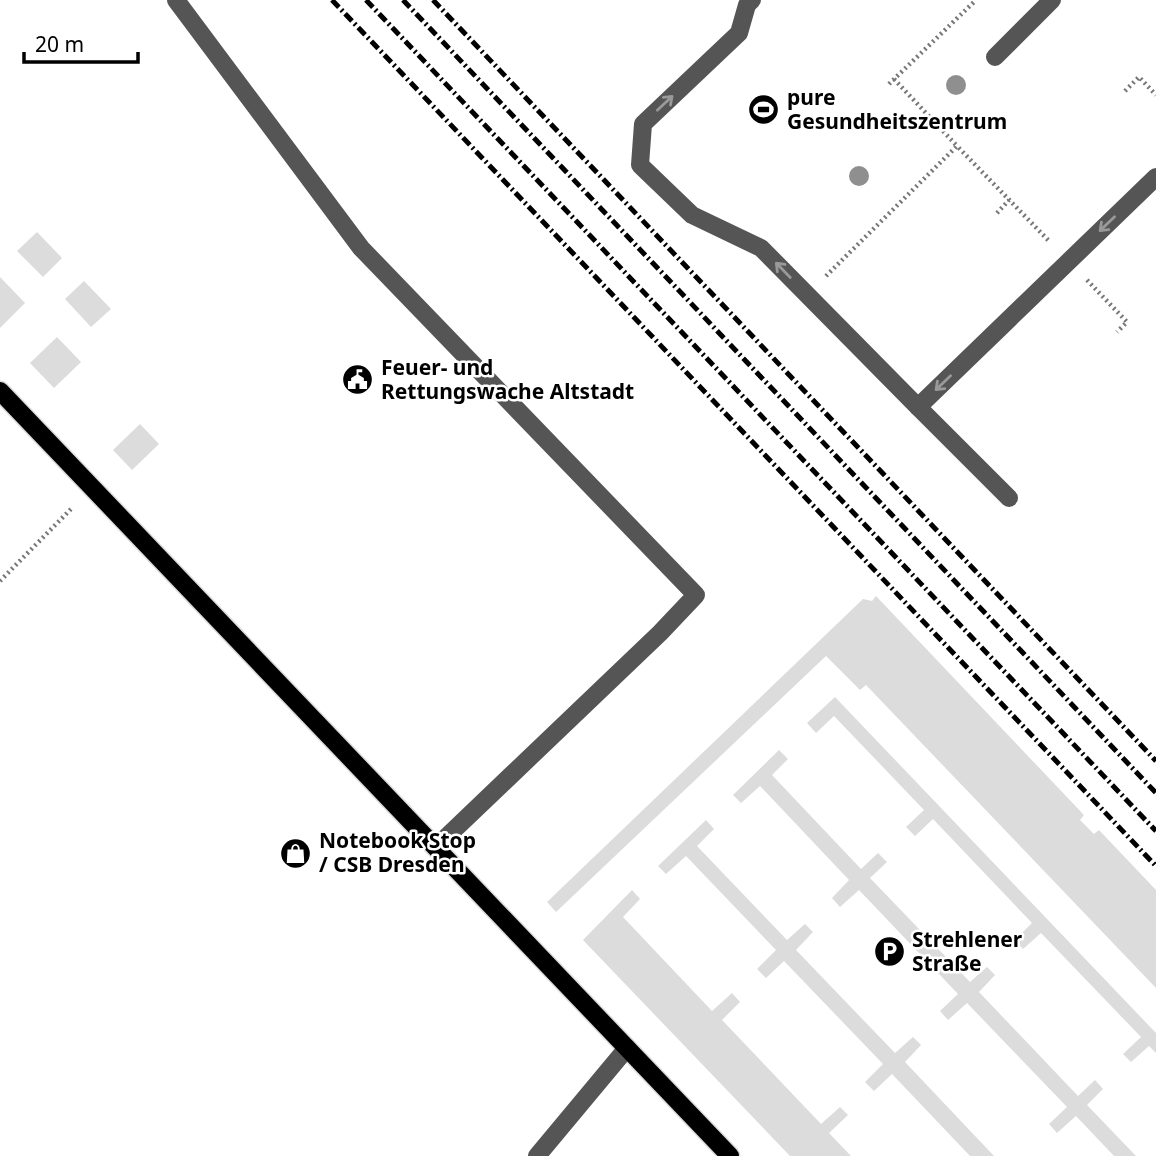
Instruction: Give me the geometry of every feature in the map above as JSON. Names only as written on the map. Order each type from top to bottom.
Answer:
[{"type":"main road","points":[[0,391],[730,1156]]},
{"type":"street","points":[[176,0],[361,248],[696,595],[436,847]]},
{"type":"street","points":[[752,0],[747,5],[738,33],[643,124],[640,164],[692,215],[761,248],[1009,498]]},
{"type":"street","points":[[995,57],[1052,0]]},
{"type":"street","points":[[918,407],[1156,177]]},
{"type":"street","points":[[537,1156],[627,1048]]},
{"type":"path","points":[[889,84],[976,0]]},
{"type":"path","points":[[1125,91],[1139,77],[1156,95]]},
{"type":"path","points":[[894,79],[1127,322],[1116,332]]},
{"type":"path","points":[[807,295],[957,146]]},
{"type":"path","points":[[997,213],[1009,200]]},
{"type":"path","points":[[0,581],[92,488]]},
{"type":"shaded area","points":[[37,232],[62,258],[43,277],[17,251]]},
{"type":"shaded area","points":[[0,277],[25,303],[0,328]]},
{"type":"shaded area","points":[[84,281],[111,309],[91,327],[65,299]]},
{"type":"shaded area","points":[[57,337],[81,362],[54,388],[30,363]]},
{"type":"shaded area","points":[[140,424],[159,444],[132,470],[113,450]]},
{"type":"shaded area","points":[[876,596],[1084,815],[1080,820],[1094,834],[1099,830],[1156,890],[1156,988],[866,685],[860,690],[826,656],[556,912],[547,902],[863,599],[872,601]]},
{"type":"shaded area","points":[[835,697],[1156,1033],[1156,1053],[1149,1046],[1131,1062],[1123,1054],[1141,1037],[1041,933],[1023,949],[1015,940],[1032,923],[933,819],[915,836],[906,827],[924,810],[834,716],[816,733],[807,723]]},
{"type":"shaded area","points":[[779,750],[788,759],[772,775],[861,869],[878,853],[887,862],[870,878],[970,982],[987,967],[995,975],[979,992],[1078,1096],[1095,1080],[1103,1089],[1087,1105],[1136,1156],[1114,1156],[1076,1116],[1057,1133],[1049,1124],[1067,1107],[967,1003],[948,1020],[940,1011],[958,994],[859,890],[840,907],[832,898],[849,880],[760,786],[741,803],[733,795]]},
{"type":"shaded area","points":[[706,820],[714,829],[697,846],[787,940],[805,924],[813,932],[796,950],[895,1053],[913,1037],[921,1045],[905,1062],[994,1156],[970,1156],[892,1074],[874,1091],[865,1082],[883,1064],[784,961],[766,978],[757,969],[776,950],[686,856],[666,874],[658,866]]},
{"type":"shaded area","points":[[632,890],[640,899],[623,917],[712,1011],[732,993],[740,1002],[722,1020],[821,1124],[840,1107],[848,1115],[829,1133],[851,1156],[790,1156],[583,940]]},
{"type":"railway","points":[[332,0],[1156,866]]},
{"type":"railway","points":[[366,0],[1156,831]]},
{"type":"railway","points":[[403,0],[1156,793]]},
{"type":"railway","points":[[433,0],[1156,761]]},
{"type":"place","name":"pure Gesundheitszentrum","points":[[764,110]]},
{"type":"place","name":"Feuer- und Rettungswache Altstadt","points":[[358,380]]},
{"type":"place","name":"Notebook Stop / CSB Dresden","points":[[296,853]]},
{"type":"place","name":"Strehlener Straße","points":[[889,952]]}]
